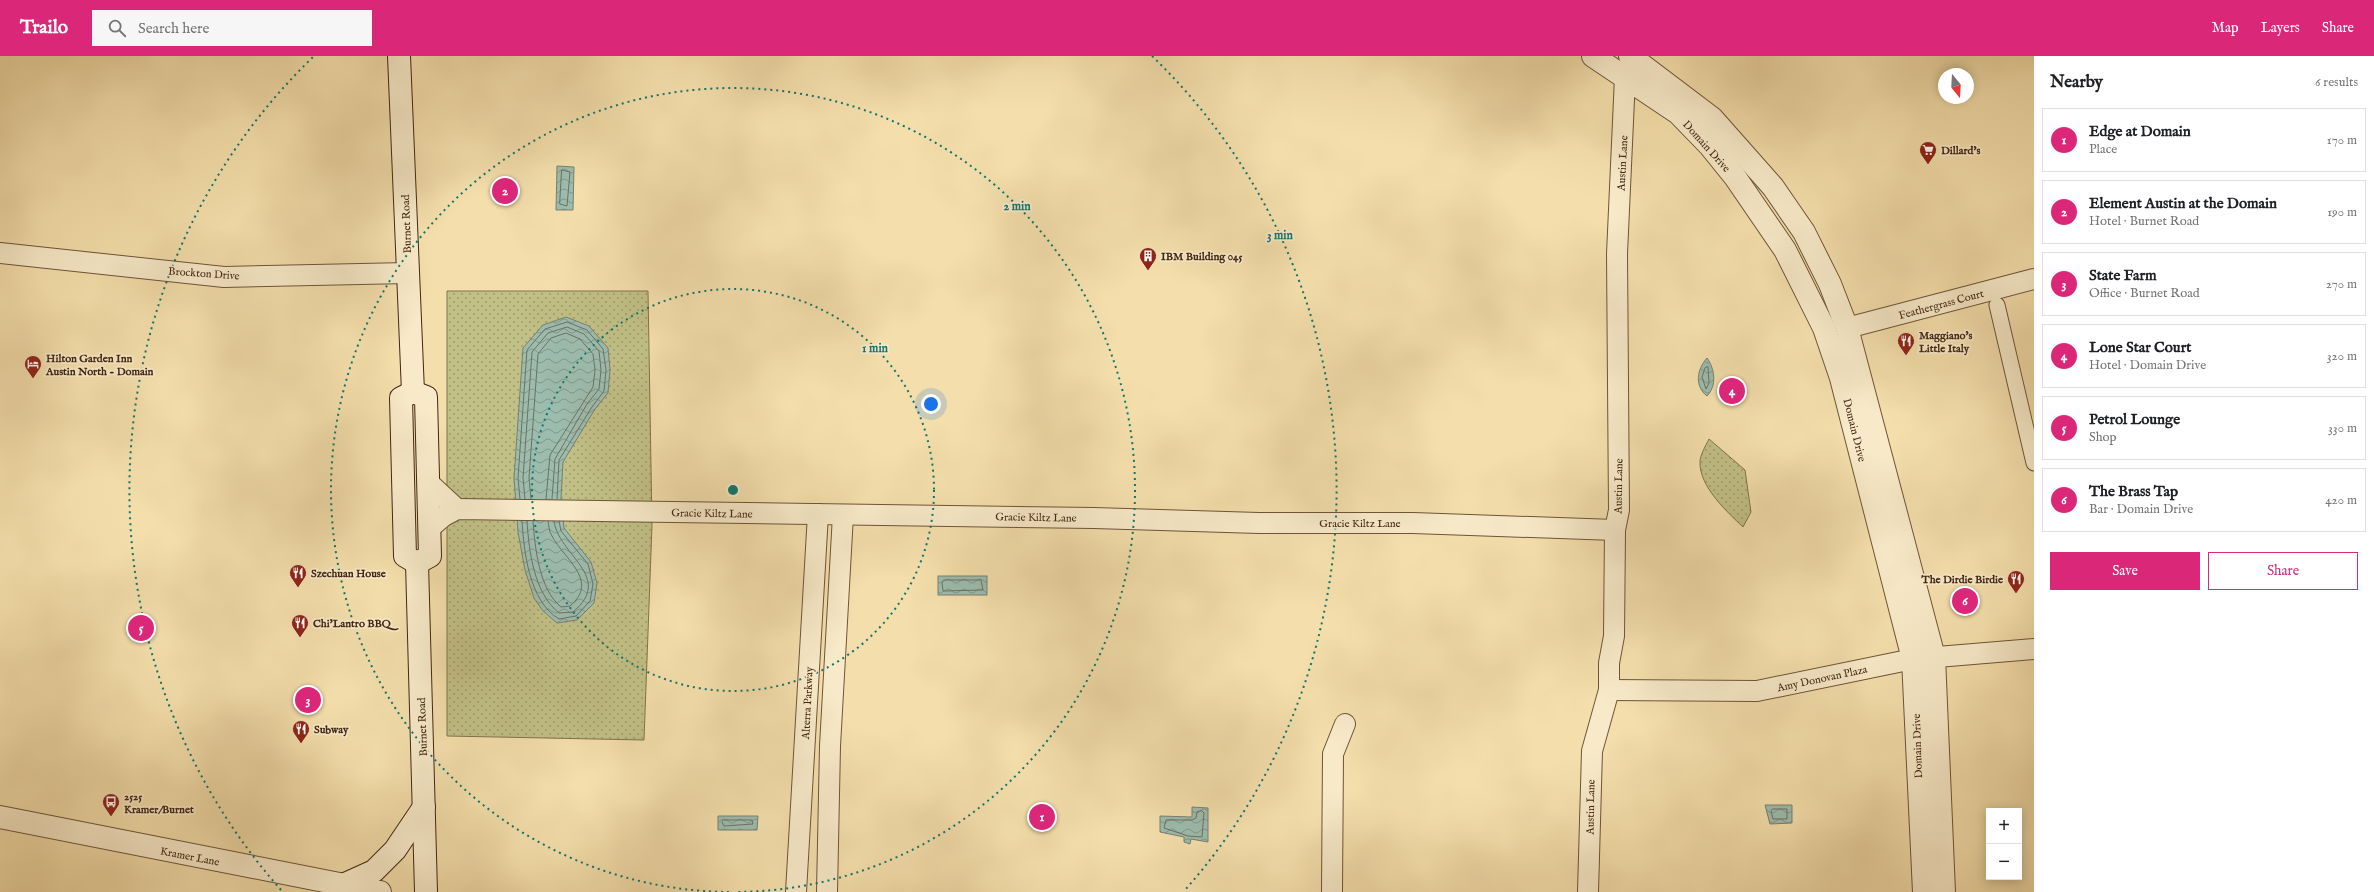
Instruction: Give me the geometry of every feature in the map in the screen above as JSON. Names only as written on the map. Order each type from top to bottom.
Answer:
[{"type":"street","name":"Burnet Road","points":[[399,56],[413,392]]},
{"type":"street","name":"Domain Drive","points":[[1593,56],[1632,63],[1678,113],[1704,125],[1773,187],[1804,232],[1830,284],[1847,328],[1934,657],[1944,892]]},
{"type":"street","name":"Austin Lane","points":[[1588,892],[1592,751],[1609,690],[1609,663],[1614,636],[1615,530],[1619,510],[1618,254],[1632,63]]},
{"type":"street","name":"Domain Drive","points":[[1704,125],[1710,146],[1748,195],[1785,250],[1824,328],[1841,378],[1913,659],[1924,892]]},
{"type":"street","points":[[1748,195],[1779,220],[1814,280],[1834,324],[1842,329],[1847,328]]},
{"type":"street","name":"Brockton Drive","points":[[0,253],[224,277],[408,272]]},
{"type":"street","name":"Feathergrass Court","points":[[1847,328],[2034,279]]},
{"type":"street","points":[[1997,305],[2034,463]]},
{"type":"street","points":[[413,392],[426,397],[429,483],[430,556],[417,563],[405,556],[401,398],[413,392]]},
{"type":"street","points":[[429,483],[457,509],[444,516],[430,528]]},
{"type":"street","name":"Gracie Kiltz Lane","points":[[457,509],[818,514],[1259,523],[1413,522],[1615,530]]},
{"type":"street","name":"Alterra Parkway","points":[[796,892],[818,514]]},
{"type":"street","points":[[826,892],[830,746],[843,515]]},
{"type":"street","name":"Burnet Road","points":[[417,563],[426,892]]},
{"type":"street","name":"Amy Donovan Plaza","points":[[1609,690],[1757,691],[1913,659],[2034,650]]},
{"type":"street","points":[[1332,892],[1333,754],[1345,724]]},
{"type":"street","points":[[343,885],[378,867],[394,850],[424,807]]},
{"type":"street","name":"Kramer Lane","points":[[0,817],[380,892]]},
{"type":"shaded area","points":[[447,291],[648,291],[652,525],[644,740],[447,736]]},
{"type":"shaded area","points":[[1709,439],[1745,470],[1751,512],[1743,527],[1715,498],[1704,480],[1701,471],[1700,459]]},
{"type":"water","points":[[557,166],[574,167],[573,210],[556,210]]},
{"type":"water","points":[[566,317],[589,326],[608,348],[610,370],[608,393],[595,409],[563,462],[561,498],[564,528],[591,562],[597,583],[594,603],[577,620],[557,623],[543,611],[534,598],[525,570],[518,532],[514,478],[523,348],[543,325]]},
{"type":"water","points":[[1707,358],[1712,367],[1714,382],[1707,396],[1700,387],[1698,377],[1701,367]]},
{"type":"water","points":[[938,576],[987,576],[987,595],[938,595]]},
{"type":"water","points":[[1765,805],[1792,805],[1792,823],[1770,824]]},
{"type":"water","points":[[1192,807],[1208,808],[1208,842],[1191,839],[1190,844],[1184,842],[1184,837],[1160,832],[1160,816],[1192,817]]},
{"type":"water","points":[[718,816],[758,816],[757,830],[718,830]]},
{"type":"place","name":"Dillard's","points":[[1928,165]]},
{"type":"place","name":"Element Austin at the Domain","points":[[505,191]]},
{"type":"place","name":"IBM Building 045","points":[[1148,271]]},
{"type":"place","name":"Maggiano's Little Italy","points":[[1906,356]]},
{"type":"place","name":"Hilton Garden Inn Austin North - Domain","points":[[33,379]]},
{"type":"place","name":"Lone Star Court","points":[[1732,391]]},
{"type":"place","name":"Szechuan House","points":[[298,588]]},
{"type":"place","name":"The Dirdie Birdie","points":[[2016,594]]},
{"type":"place","name":"The Brass Tap","points":[[1965,601]]},
{"type":"place","name":"Petrol Lounge","points":[[141,628]]},
{"type":"place","name":"Chi'Lantro BBQ","points":[[300,638]]},
{"type":"place","name":"State Farm","points":[[308,700]]},
{"type":"place","name":"Subway","points":[[301,744]]},
{"type":"place","name":"2525 Kramer/Burnet","points":[[111,817]]},
{"type":"place","name":"Edge at Domain","points":[[1042,817]]}]
